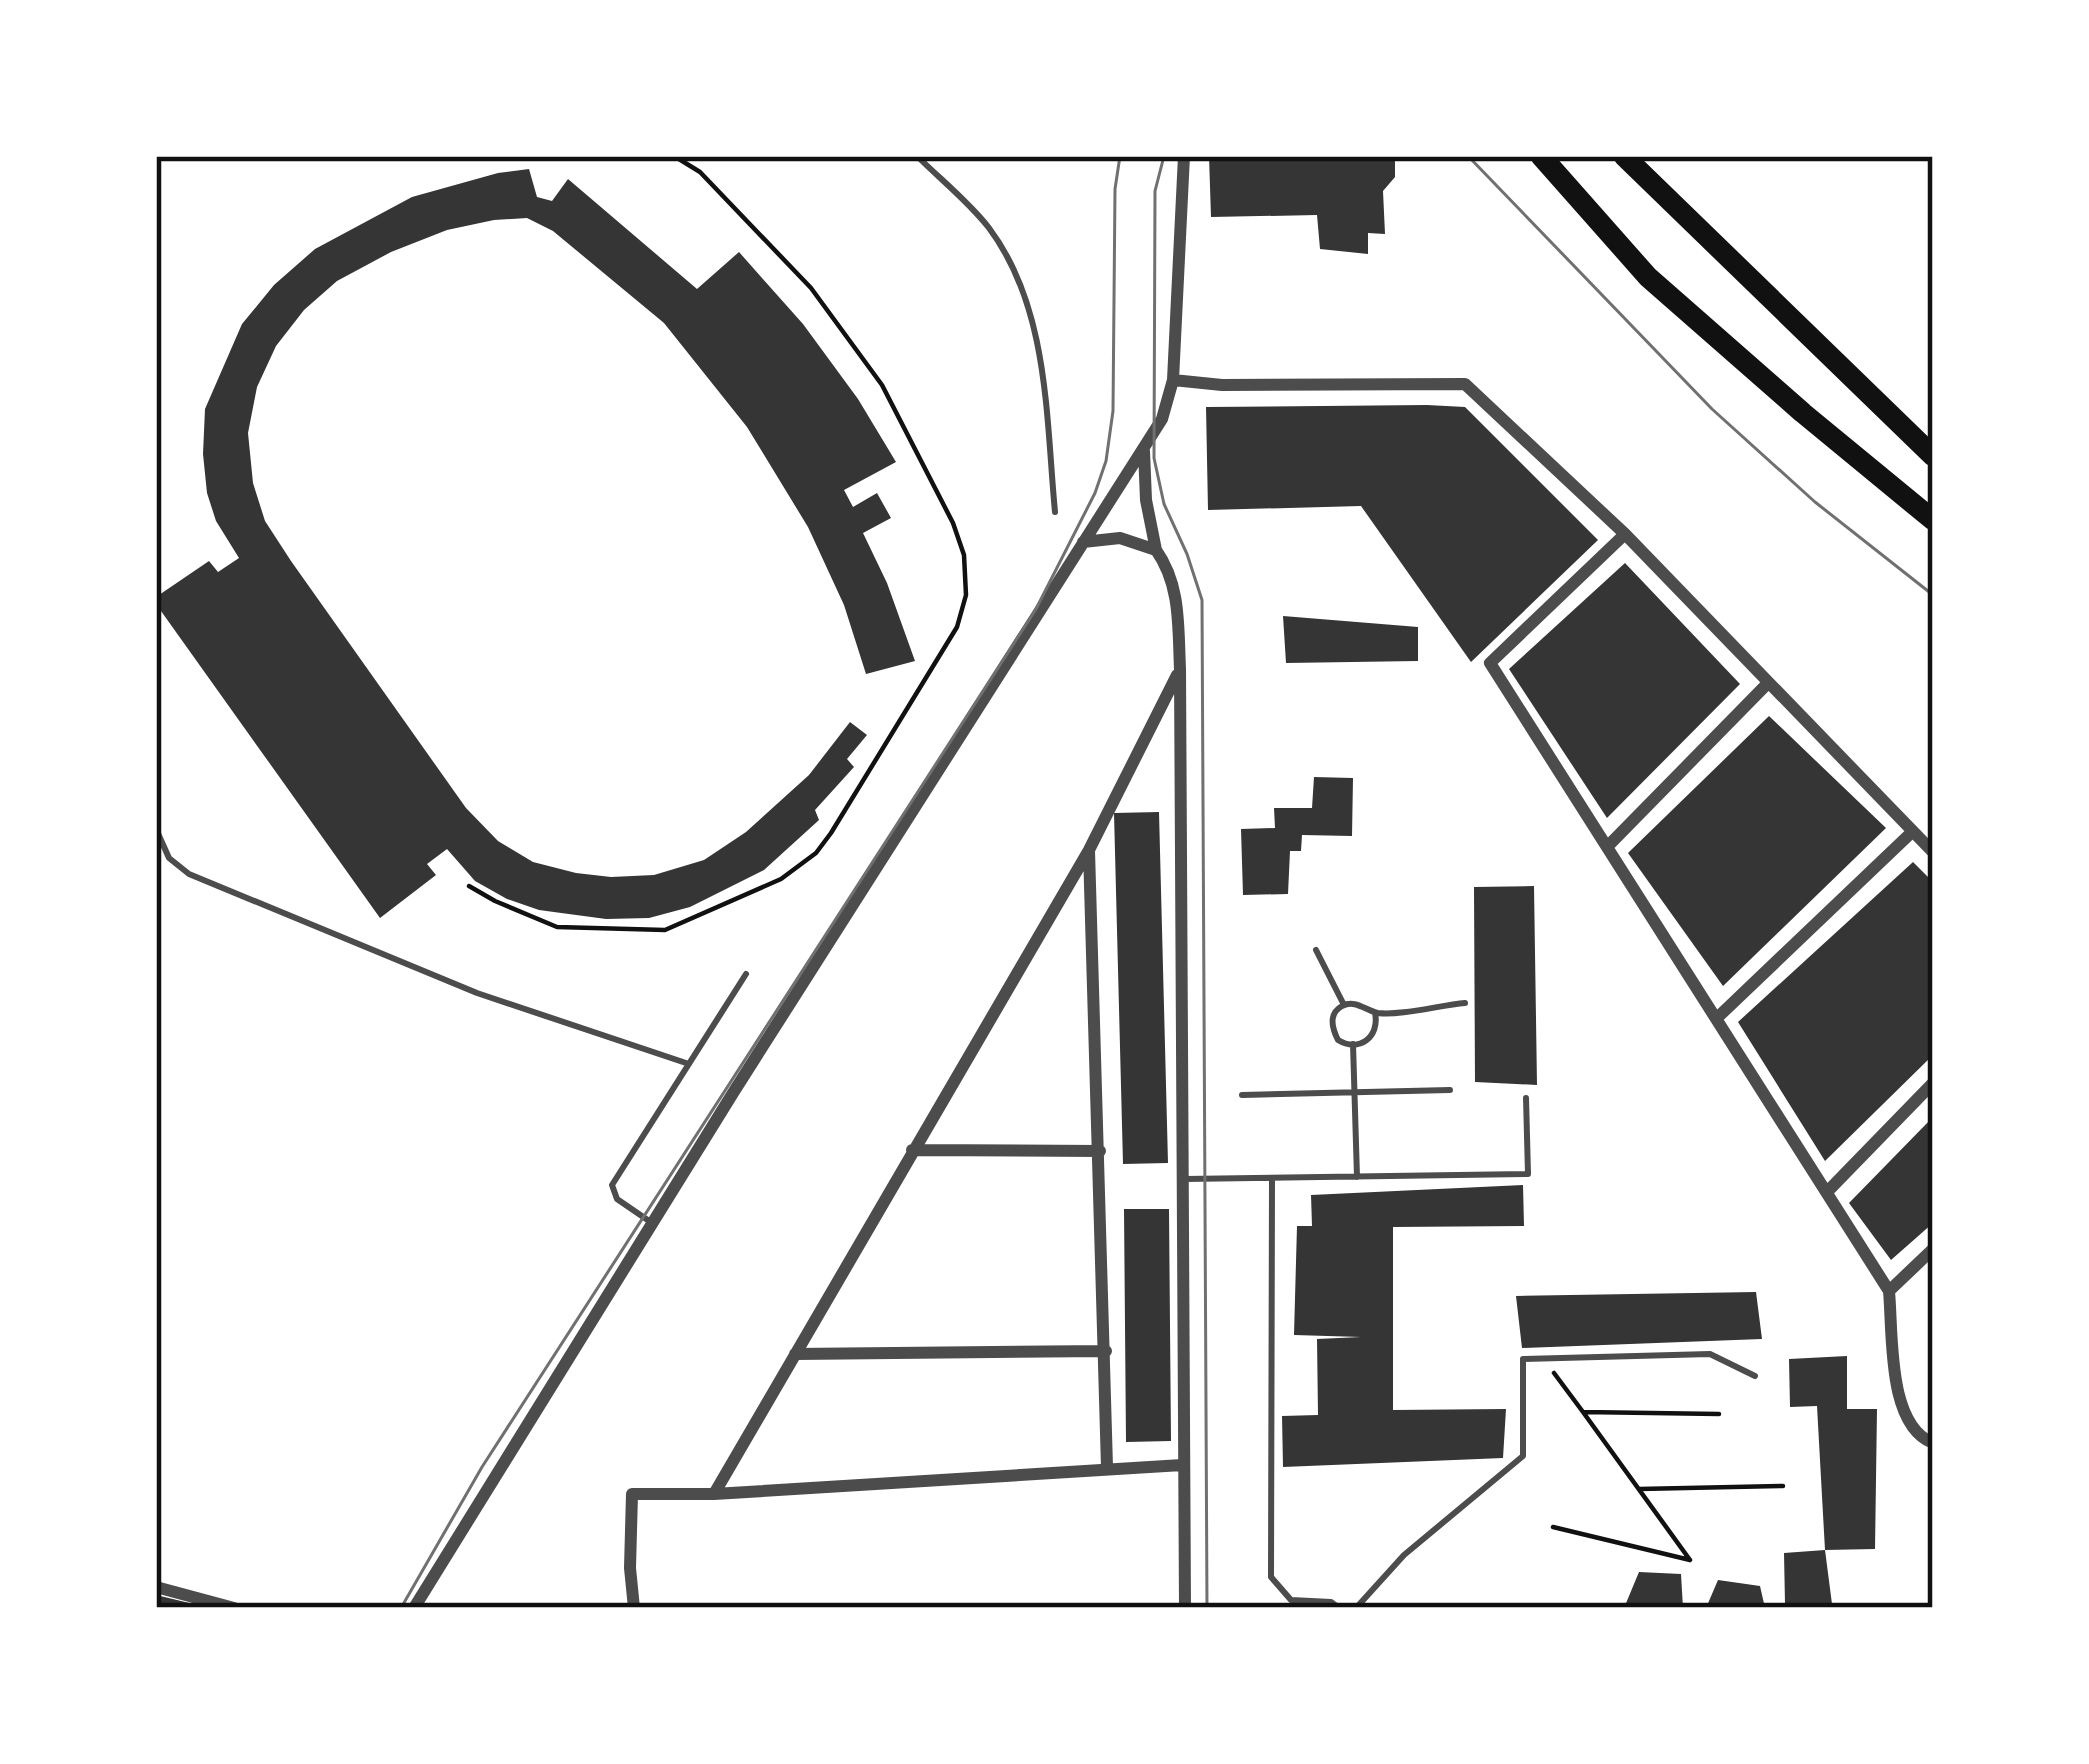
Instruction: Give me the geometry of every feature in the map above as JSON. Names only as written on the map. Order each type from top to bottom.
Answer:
[{"type":"highway","points":[[1541,156],[1648,277],[1933,520]]},
{"type":"highway","points":[[1624,156],[1933,456]]},
{"type":"street","points":[[414,1608],[1162,418],[1173,380],[1184,156]]},
{"type":"street","points":[[1173,380],[1222,385],[1465,384],[1625,534],[1933,852]]},
{"type":"street","points":[[1144,450],[1146,500],[1156,550],[1171,575],[1175,593],[1180,669],[1185,1608]]},
{"type":"street","points":[[1625,534],[1490,663],[1889,1291],[1900,1404],[1908,1426],[1933,1443]]},
{"type":"street","points":[[1083,542],[1120,538],[1156,550]]},
{"type":"street","points":[[714,1494],[1089,850],[1180,669]]},
{"type":"street","points":[[1607,847],[1768,683]]},
{"type":"street","points":[[1718,1017],[1912,832]]},
{"type":"street","points":[[1089,850],[1107,1467]]},
{"type":"street","points":[[1826,1192],[1933,1083]]},
{"type":"street","points":[[912,1150],[1100,1150]]},
{"type":"street","points":[[1889,1291],[1933,1249]]},
{"type":"street","points":[[795,1354],[1106,1352]]},
{"type":"street","points":[[634,1608],[632,1494],[714,1494],[1182,1465]]},
{"type":"street","points":[[156,1587],[234,1608]]},
{"type":"lane","points":[[917,156],[988,228],[1022,292],[1040,357],[1055,512]]},
{"type":"lane","points":[[156,829],[162,847],[178,867],[209,883],[477,993],[689,1064]]},
{"type":"lane","points":[[1316,950],[1344,1005]]},
{"type":"lane","points":[[652,1223],[616,1199],[612,1184],[746,974]]},
{"type":"lane","points":[[1375,1013],[1370,1039],[1353,1044],[1338,1040],[1333,1015],[1344,1005],[1354,1003],[1375,1013],[1465,1003]]},
{"type":"lane","points":[[1353,1044],[1357,1177]]},
{"type":"lane","points":[[1242,1095],[1450,1090]]},
{"type":"lane","points":[[1185,1179],[1528,1174],[1526,1098]]},
{"type":"lane","points":[[1272,1178],[1270,1577],[1292,1600],[1331,1602],[1339,1608]]},
{"type":"lane","points":[[1356,1608],[1404,1555],[1523,1456],[1523,1359],[1710,1354],[1754,1376]]},
{"type":"path","points":[[156,158],[175,156]]},
{"type":"path","points":[[469,886],[557,927],[640,932],[665,930],[781,879],[816,853],[831,833],[957,626],[966,595],[964,555],[953,523],[882,386],[811,288],[700,172],[674,156]]},
{"type":"path","points":[[1553,1527],[1690,1560],[1554,1373]]},
{"type":"path","points":[[1583,1412],[1719,1414]]},
{"type":"path","points":[[1637,1489],[1784,1486]]},
{"type":"building","points":[[1209,156],[1395,156],[1395,177],[1383,191],[1385,234],[1368,233],[1368,254],[1320,249],[1317,215],[1211,217]]},
{"type":"building","points":[[529,169],[537,197],[552,201],[568,179],[697,289],[739,252],[803,324],[858,399],[896,462],[844,490],[853,507],[877,493],[891,518],[863,533],[915,661],[866,674],[844,605],[808,527],[747,427],[664,323],[553,231],[527,218],[494,220],[447,230],[391,252],[337,281],[304,310],[276,346],[257,387],[248,433],[253,483],[265,521],[291,561],[466,808],[498,841],[533,862],[576,873],[654,875],[704,860],[746,832],[809,775],[850,722],[867,735],[847,759],[854,767],[815,810],[819,820],[764,870],[690,907],[649,918],[606,919],[539,910],[475,881],[447,849],[427,864],[436,875],[380,918],[156,604],[156,597],[209,561],[218,572],[239,558],[216,521],[207,493],[205,409],[242,324],[274,285],[315,249],[412,197]]},
{"type":"building","points":[[1206,407],[1465,407],[1598,540],[1471,662],[1361,506],[1208,510]]},
{"type":"building","points":[[1625,563],[1740,684],[1607,818],[1509,669]]},
{"type":"building","points":[[1283,616],[1418,627],[1418,661],[1286,663]]},
{"type":"building","points":[[1769,716],[1886,828],[1723,986],[1628,853]]},
{"type":"building","points":[[1314,777],[1353,778],[1352,836],[1302,835],[1301,851],[1290,851],[1288,894],[1243,895],[1241,829],[1275,828],[1274,808],[1312,808]]},
{"type":"building","points":[[1159,812],[1168,1163],[1123,1164],[1114,813]]},
{"type":"building","points":[[1913,862],[1933,882],[1933,1055],[1825,1161],[1738,1022]]},
{"type":"building","points":[[1534,886],[1537,1085],[1475,1082],[1474,887]]},
{"type":"building","points":[[1933,1117],[1933,1223],[1891,1260],[1849,1203]]},
{"type":"building","points":[[1523,1185],[1524,1226],[1393,1227],[1393,1410],[1506,1409],[1503,1458],[1283,1467],[1282,1416],[1318,1415],[1317,1339],[1361,1337],[1294,1335],[1297,1226],[1312,1226],[1311,1195]]},
{"type":"building","points":[[1124,1209],[1169,1209],[1171,1441],[1126,1442]]},
{"type":"building","points":[[1756,1292],[1762,1339],[1522,1348],[1516,1296]]},
{"type":"building","points":[[1847,1356],[1847,1409],[1877,1409],[1875,1549],[1825,1550],[1817,1406],[1790,1407],[1789,1359]]},
{"type":"building","points":[[1825,1550],[1832,1604],[1785,1604],[1784,1553]]},
{"type":"building","points":[[1639,1572],[1681,1574],[1683,1608],[1624,1608]]},
{"type":"building","points":[[1718,1580],[1760,1586],[1765,1608],[1706,1608]]},
{"type":"building","points":[[156,1595],[202,1606],[202,1608],[156,1608]]},
{"type":"tram line","points":[[401,1608],[482,1467],[1036,609],[1095,493],[1106,461],[1113,411],[1115,189],[1120,156]]},
{"type":"tram line","points":[[1164,156],[1155,191],[1154,458],[1164,504],[1202,600],[1207,1608]]},
{"type":"tram line","points":[[1468,156],[1712,409],[1815,502],[1933,595]]}]
